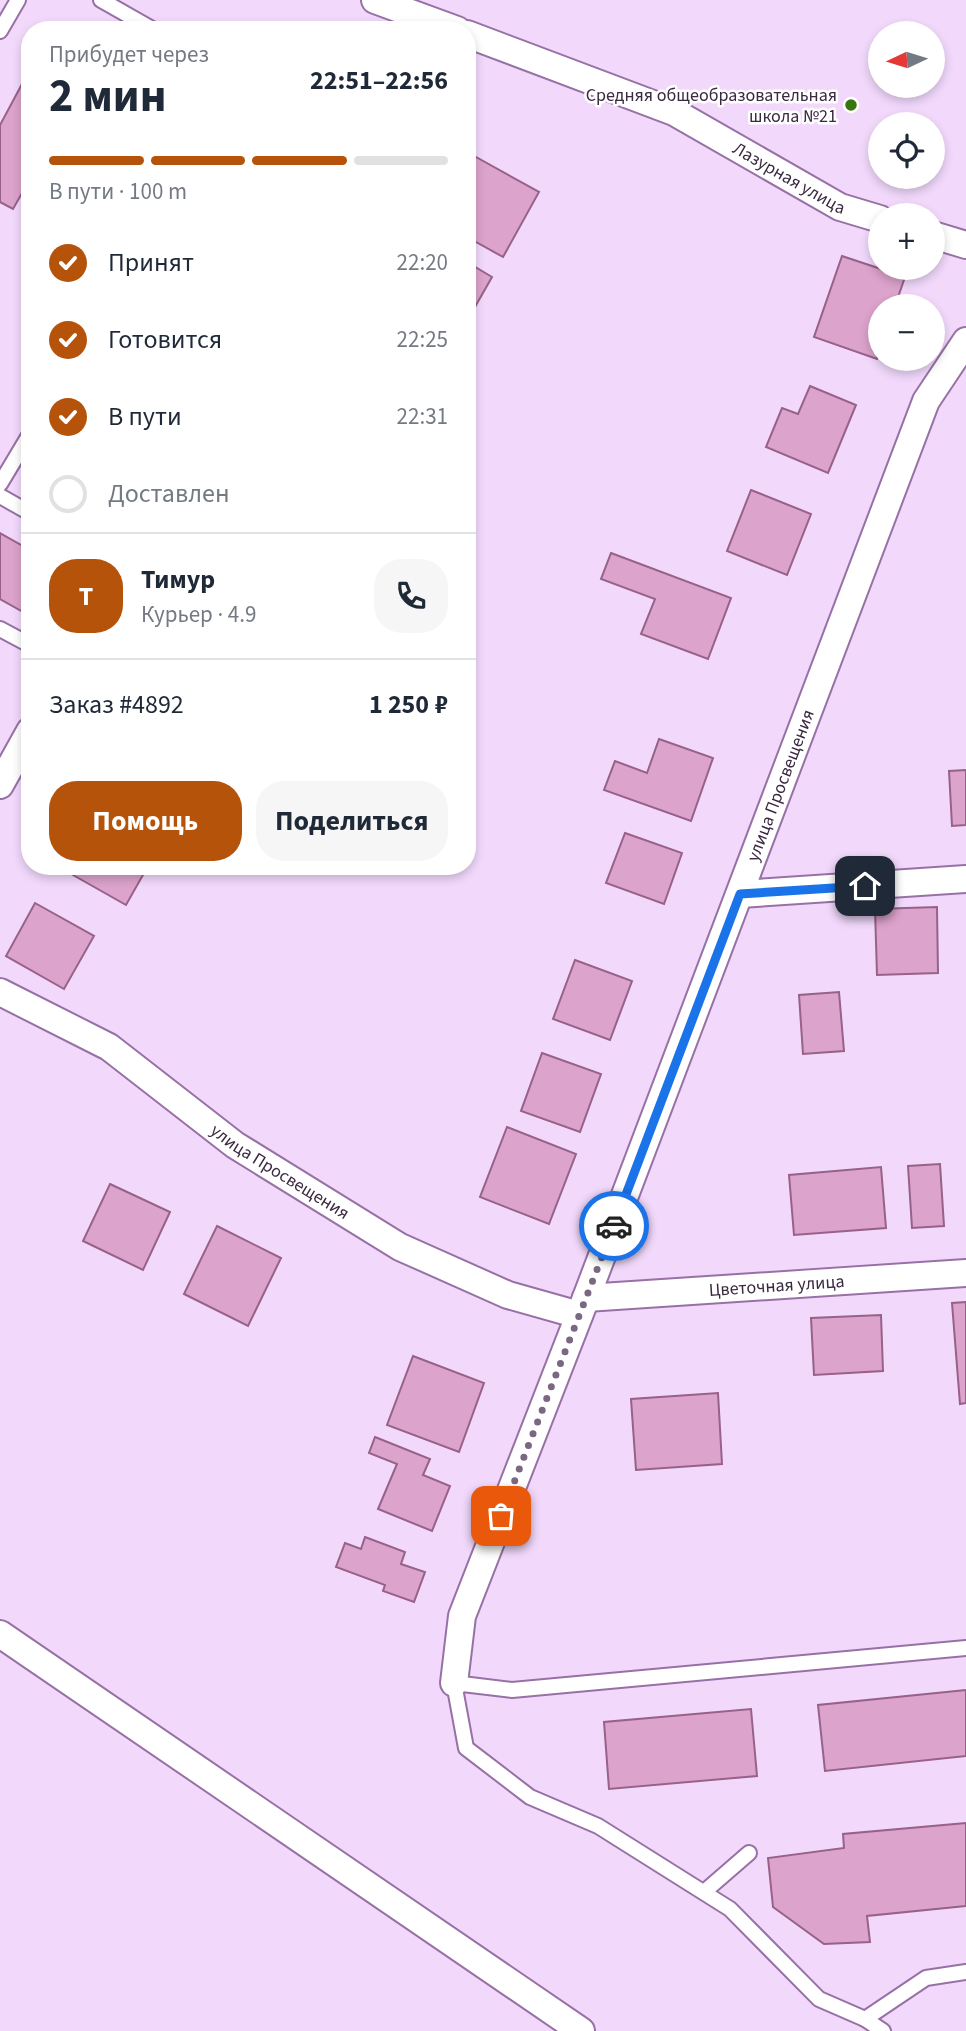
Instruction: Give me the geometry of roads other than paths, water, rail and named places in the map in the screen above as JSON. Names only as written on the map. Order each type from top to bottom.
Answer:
[{"type":"street","points":[[375,0],[432,17]]},
{"type":"street","name":"Лазурная улица","points":[[476,37],[674,112],[840,207],[868,215]]},
{"type":"street","points":[[945,239],[966,245]]},
{"type":"street","name":"улица Просвещения","points":[[454,1682],[461,1616],[583,1306],[926,401],[966,341]]},
{"type":"street","points":[[0,785],[21,747]]},
{"type":"street","points":[[740,894],[966,879]]},
{"type":"street","name":"улица Просвещения","points":[[0,992],[109,1046],[234,1145],[400,1247],[508,1295],[583,1306]]},
{"type":"street","name":"Цветочная улица","points":[[583,1306],[966,1273]]},
{"type":"street","points":[[0,1634],[581,2031]]},
{"type":"lane","points":[[0,31],[18,0]]},
{"type":"lane","points":[[101,0],[138,21]]},
{"type":"lane","points":[[0,484],[21,449]]},
{"type":"lane","points":[[0,496],[21,508]]},
{"type":"lane","points":[[0,628],[21,640]]},
{"type":"lane","points":[[883,2031],[865,2019],[820,1999],[730,1909],[597,1826],[530,1797],[466,1748],[454,1682],[512,1690],[966,1648]]},
{"type":"lane","points":[[704,1892],[749,1853]]},
{"type":"lane","points":[[865,2019],[926,1978],[966,1972]]},
{"type":"place","name":"Средняя общеобразовательная школа №21","points":[[851,105]]}]
